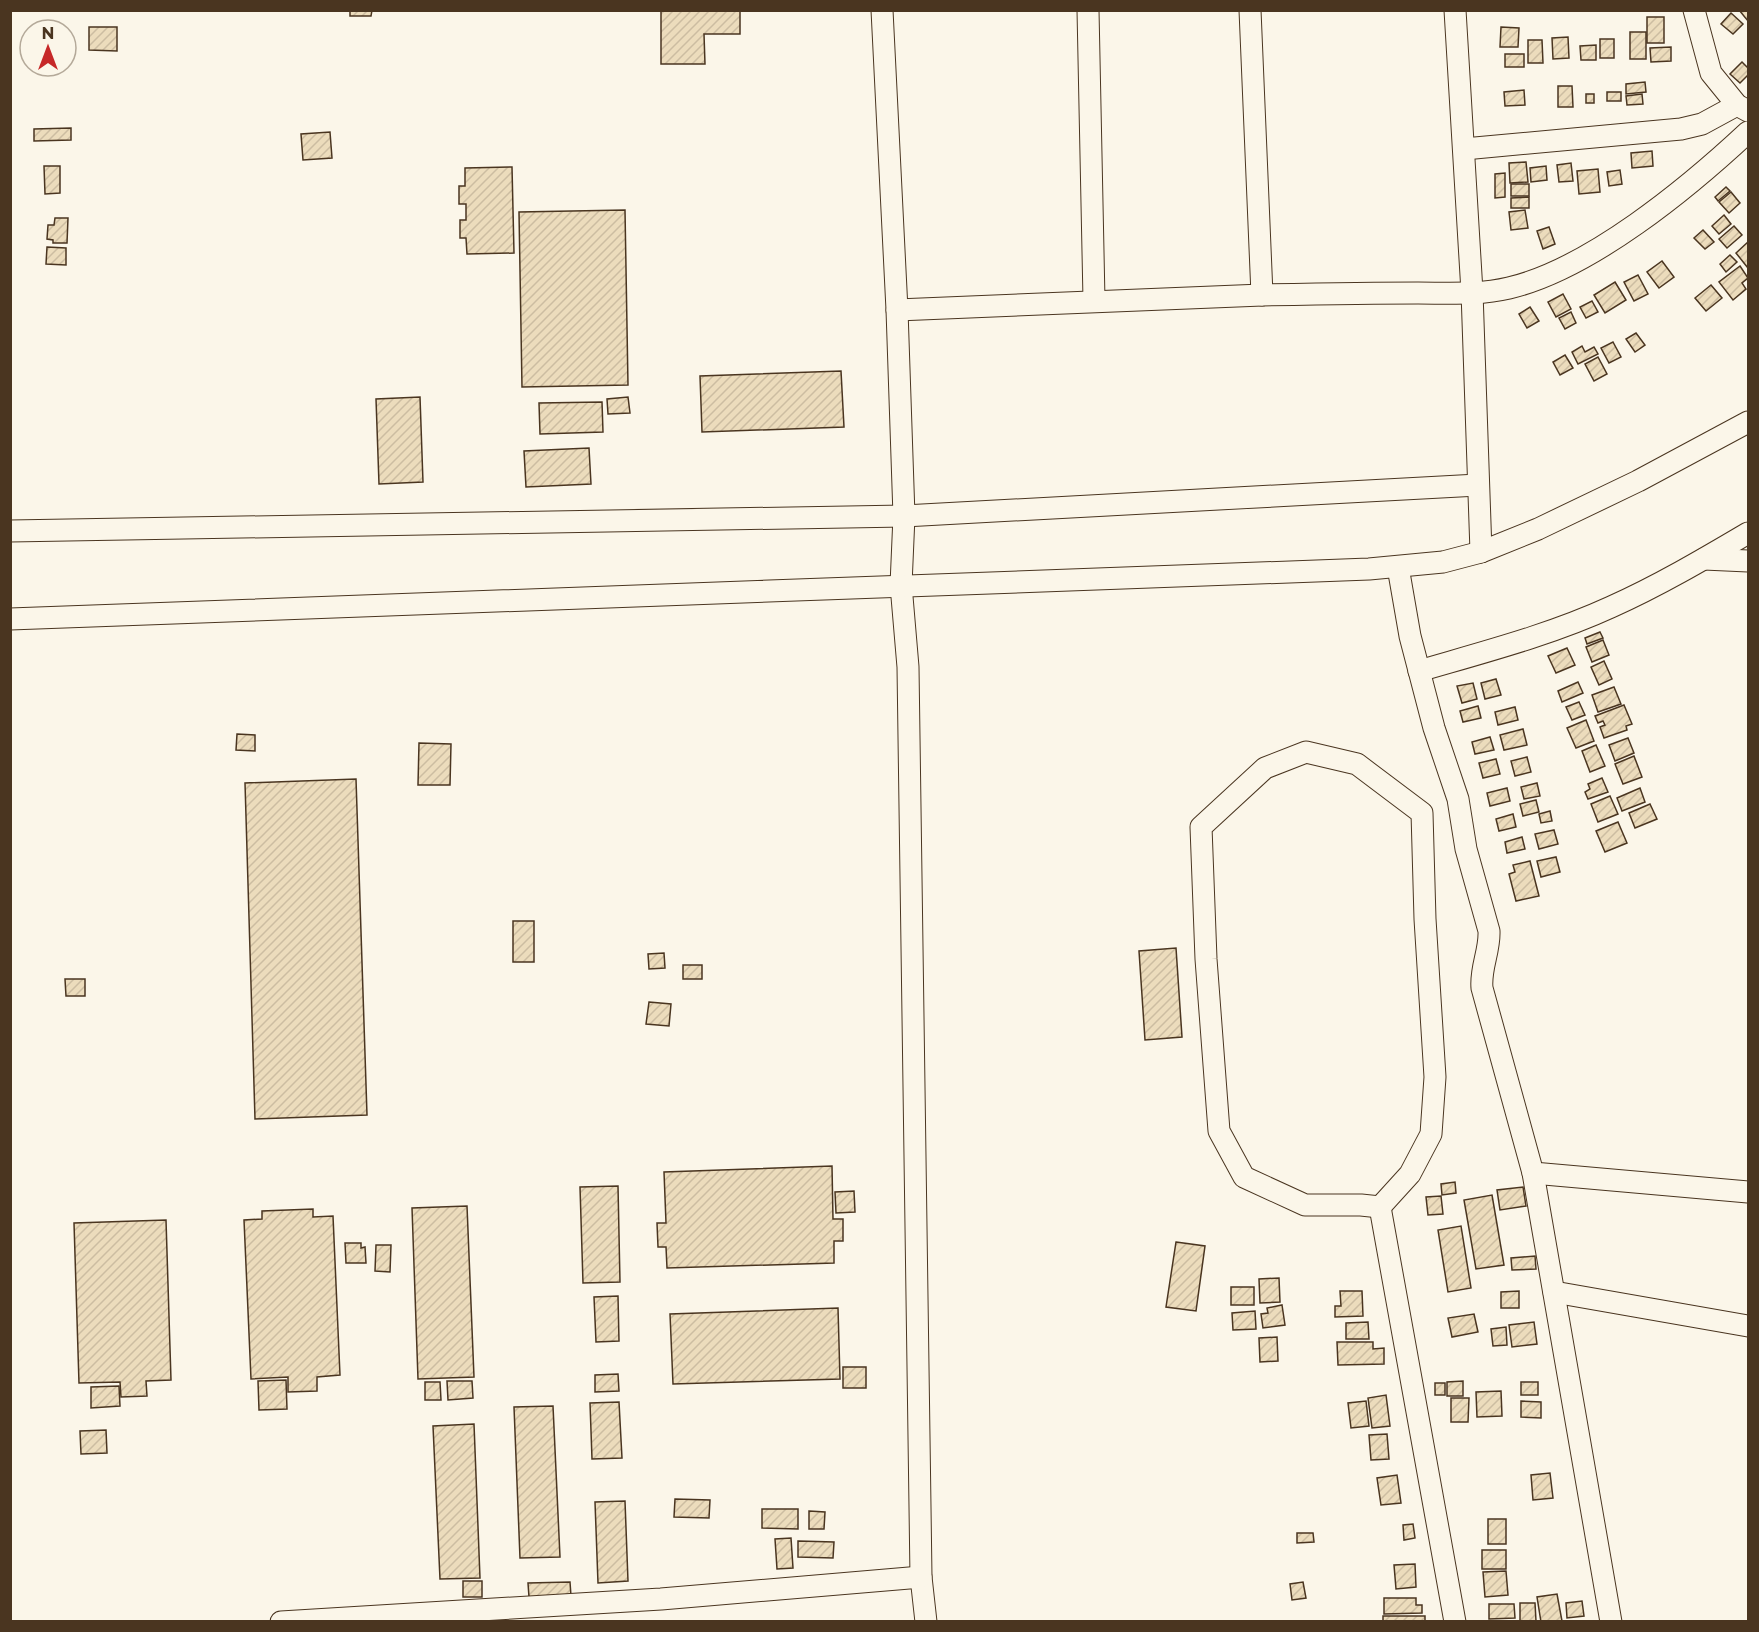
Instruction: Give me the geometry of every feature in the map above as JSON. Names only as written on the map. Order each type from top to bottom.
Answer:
[{"type":"street","points":[[882,10],[897,310],[904,516],[901,585],[909,667],[921,1577],[926,1622]]},
{"type":"street","points":[[1088,10],[1094,300]]},
{"type":"street","points":[[1250,10],[1262,295]]},
{"type":"street","points":[[1464,149],[1681,129],[1702,124],[1743,108],[1711,73],[1694,10]]},
{"type":"street","points":[[1461,11],[1464,149],[1472,292],[1481,552]]},
{"type":"street","points":[[897,310],[1094,300],[1472,292],[1507,289],[1533,281],[1605,244],[1672,197],[1749,132]]},
{"type":"street","points":[[10,619],[1398,567],[1443,562],[1481,552],[1538,528],[1638,481],[1749,422]]},
{"type":"street","points":[[10,531],[904,516],[1478,485]]},
{"type":"street","points":[[1419,671],[1519,642],[1611,607],[1704,559],[1749,532]]},
{"type":"street","points":[[1704,559],[1749,561]]},
{"type":"street","points":[[1398,567],[1410,636],[1434,728],[1458,799],[1466,849],[1489,931],[1490,944],[1481,978],[1482,988],[1533,1173],[1611,1622]]},
{"type":"street","points":[[1306,752],[1357,764],[1422,813],[1425,919],[1435,1077],[1431,1134],[1410,1174],[1380,1207],[1305,1205],[1244,1177],[1219,1131],[1206,959],[1201,827],[1264,768],[1306,752]]},
{"type":"street","points":[[1533,1173],[1749,1192]]},
{"type":"street","points":[[1380,1207],[1455,1622]]},
{"type":"street","points":[[1554,1292],[1749,1326]]},
{"type":"street","points":[[280,1622],[661,1599],[921,1577]]},
{"type":"building","points":[[350,10],[372,10],[371,16],[350,16]]},
{"type":"building","points":[[661,10],[740,10],[740,34],[704,34],[705,64],[661,64]]},
{"type":"building","points":[[1739,10],[1748,10],[1748,21]]},
{"type":"building","points":[[1731,13],[1743,24],[1733,34],[1721,24]]},
{"type":"building","points":[[1647,17],[1664,17],[1664,43],[1647,43]]},
{"type":"building","points":[[89,27],[117,27],[117,51],[89,50]]},
{"type":"building","points":[[1501,27],[1519,28],[1518,47],[1500,47]]},
{"type":"building","points":[[1630,32],[1646,32],[1646,59],[1630,59]]},
{"type":"building","points":[[1568,37],[1569,58],[1553,59],[1552,38]]},
{"type":"building","points":[[1600,39],[1614,39],[1614,58],[1600,58]]},
{"type":"building","points":[[1528,40],[1542,40],[1543,63],[1528,63]]},
{"type":"building","points":[[1596,45],[1596,60],[1581,60],[1580,46]]},
{"type":"building","points":[[1671,47],[1671,61],[1651,62],[1650,48]]},
{"type":"building","points":[[1505,54],[1524,54],[1524,67],[1505,67]]},
{"type":"building","points":[[1742,62],[1748,68],[1748,75],[1740,83],[1730,74]]},
{"type":"building","points":[[1645,82],[1646,92],[1626,94],[1626,84]]},
{"type":"building","points":[[1558,86],[1572,86],[1573,107],[1558,107]]},
{"type":"building","points":[[1524,90],[1525,105],[1505,106],[1504,92]]},
{"type":"building","points":[[1607,92],[1621,92],[1621,101],[1607,101]]},
{"type":"building","points":[[1586,94],[1594,94],[1594,103],[1586,103]]},
{"type":"building","points":[[1642,94],[1643,104],[1627,105],[1626,96]]},
{"type":"building","points":[[71,128],[71,140],[34,141],[34,129]]},
{"type":"building","points":[[330,132],[332,158],[303,160],[301,134]]},
{"type":"building","points":[[1652,151],[1653,166],[1632,168],[1631,153]]},
{"type":"building","points":[[1526,162],[1528,182],[1510,183],[1509,163]]},
{"type":"building","points":[[1571,163],[1573,181],[1559,182],[1557,165]]},
{"type":"building","points":[[44,166],[60,166],[60,193],[45,194]]},
{"type":"building","points":[[1546,166],[1547,180],[1531,182],[1530,168]]},
{"type":"building","points":[[512,167],[514,253],[467,254],[466,238],[460,238],[460,220],[466,220],[466,204],[459,204],[459,186],[465,186],[465,168]]},
{"type":"building","points":[[1598,169],[1600,192],[1579,194],[1577,171]]},
{"type":"building","points":[[1620,170],[1622,184],[1609,186],[1607,172]]},
{"type":"building","points":[[1505,173],[1505,197],[1495,198],[1495,174]]},
{"type":"building","points":[[1511,184],[1529,184],[1529,196],[1511,196]]},
{"type":"building","points":[[1726,187],[1730,191],[1718,201],[1715,197]]},
{"type":"building","points":[[1731,192],[1740,203],[1729,213],[1719,202]]},
{"type":"building","points":[[1529,197],[1529,208],[1511,208],[1511,198]]},
{"type":"building","points":[[625,210],[628,385],[522,387],[519,212]]},
{"type":"building","points":[[1525,210],[1528,228],[1511,230],[1509,212]]},
{"type":"building","points":[[1724,215],[1731,224],[1719,234],[1712,226]]},
{"type":"building","points":[[55,218],[68,218],[67,243],[53,243],[53,240],[47,239],[48,225],[54,225]]},
{"type":"building","points":[[1734,226],[1742,235],[1727,248],[1719,239]]},
{"type":"building","points":[[1549,227],[1555,244],[1543,249],[1537,231]]},
{"type":"building","points":[[1703,230],[1714,242],[1705,249],[1694,238]]},
{"type":"building","points":[[1748,242],[1748,268],[1736,253]]},
{"type":"building","points":[[47,247],[66,248],[66,265],[46,264]]},
{"type":"building","points":[[1730,255],[1737,262],[1726,272],[1720,264]]},
{"type":"building","points":[[1662,261],[1674,277],[1659,288],[1647,272]]},
{"type":"building","points":[[1740,266],[1748,278],[1742,283],[1746,289],[1733,300],[1719,282]]},
{"type":"building","points":[[1638,275],[1648,294],[1634,301],[1624,282]]},
{"type":"building","points":[[1615,282],[1626,300],[1605,313],[1594,295]]},
{"type":"building","points":[[1711,285],[1722,298],[1706,311],[1695,298]]},
{"type":"building","points":[[1563,294],[1571,309],[1556,317],[1548,302]]},
{"type":"building","points":[[1592,301],[1598,312],[1586,318],[1580,307]]},
{"type":"building","points":[[1530,307],[1539,321],[1527,328],[1519,314]]},
{"type":"building","points":[[1571,312],[1576,323],[1565,329],[1559,318]]},
{"type":"building","points":[[1636,333],[1645,345],[1635,352],[1626,339]]},
{"type":"building","points":[[1613,342],[1621,357],[1609,363],[1601,348]]},
{"type":"building","points":[[1582,346],[1585,352],[1594,347],[1598,354],[1578,364],[1572,352]]},
{"type":"building","points":[[1565,355],[1573,368],[1560,375],[1553,362]]},
{"type":"building","points":[[1598,357],[1607,374],[1594,381],[1585,364]]},
{"type":"building","points":[[841,371],[844,427],[702,432],[700,376]]},
{"type":"building","points":[[420,397],[423,482],[379,484],[376,399]]},
{"type":"building","points":[[628,397],[630,413],[608,414],[607,399]]},
{"type":"building","points":[[602,402],[603,432],[540,434],[539,403]]},
{"type":"building","points":[[589,448],[591,484],[526,487],[524,451]]},
{"type":"building","points":[[1600,632],[1603,638],[1587,644],[1585,638]]},
{"type":"building","points":[[1603,640],[1609,655],[1592,662],[1586,647]]},
{"type":"building","points":[[1567,648],[1575,665],[1556,673],[1548,656]]},
{"type":"building","points":[[1604,661],[1612,679],[1599,685],[1591,667]]},
{"type":"building","points":[[1496,679],[1501,695],[1485,699],[1481,683]]},
{"type":"building","points":[[1578,682],[1583,693],[1562,702],[1558,691]]},
{"type":"building","points":[[1473,683],[1477,699],[1462,703],[1457,686]]},
{"type":"building","points":[[1614,687],[1621,704],[1598,712],[1592,695]]},
{"type":"building","points":[[1579,702],[1585,715],[1572,720],[1566,707]]},
{"type":"building","points":[[1624,705],[1632,724],[1626,726],[1627,730],[1604,738],[1600,727],[1605,725],[1603,721],[1598,723],[1595,716]]},
{"type":"building","points":[[1478,706],[1481,718],[1463,722],[1460,711]]},
{"type":"building","points":[[1515,707],[1518,720],[1498,725],[1495,712]]},
{"type":"building","points":[[1586,720],[1594,741],[1576,748],[1567,728]]},
{"type":"building","points":[[1523,729],[1527,745],[1504,750],[1500,735]]},
{"type":"building","points":[[237,734],[255,735],[255,751],[236,750]]},
{"type":"building","points":[[1490,737],[1494,750],[1475,754],[1472,742]]},
{"type":"building","points":[[1628,738],[1634,753],[1615,761],[1609,745]]},
{"type":"building","points":[[419,743],[451,744],[450,785],[418,785]]},
{"type":"building","points":[[1596,745],[1605,766],[1590,772],[1582,751]]},
{"type":"building","points":[[1634,756],[1642,777],[1623,784],[1615,764]]},
{"type":"building","points":[[1527,757],[1531,772],[1515,776],[1511,761]]},
{"type":"building","points":[[1496,759],[1500,774],[1483,778],[1479,763]]},
{"type":"building","points":[[1602,778],[1608,792],[1588,799],[1585,792],[1590,789],[1588,784]]},
{"type":"building","points":[[356,779],[367,1115],[255,1119],[245,783]]},
{"type":"building","points":[[1537,783],[1540,796],[1524,799],[1521,787]]},
{"type":"building","points":[[1507,788],[1510,801],[1490,806],[1487,793]]},
{"type":"building","points":[[1640,788],[1645,802],[1622,811],[1617,798]]},
{"type":"building","points":[[1610,796],[1618,814],[1598,822],[1591,804]]},
{"type":"building","points":[[1536,800],[1539,812],[1523,816],[1520,804]]},
{"type":"building","points":[[1650,804],[1657,819],[1635,828],[1629,813]]},
{"type":"building","points":[[1550,811],[1552,821],[1541,823],[1539,814]]},
{"type":"building","points":[[1513,814],[1516,827],[1499,831],[1496,819]]},
{"type":"building","points":[[1618,822],[1627,843],[1605,852],[1596,831]]},
{"type":"building","points":[[1554,830],[1558,844],[1539,849],[1535,834]]},
{"type":"building","points":[[1522,837],[1525,849],[1507,853],[1505,842]]},
{"type":"building","points":[[1556,857],[1560,872],[1541,877],[1537,861]]},
{"type":"building","points":[[1530,861],[1539,896],[1516,901],[1509,874],[1515,872],[1513,865]]},
{"type":"building","points":[[513,921],[534,921],[534,962],[513,962]]},
{"type":"building","points":[[1176,948],[1182,1037],[1145,1040],[1139,951]]},
{"type":"building","points":[[664,953],[665,968],[649,969],[648,954]]},
{"type":"building","points":[[683,965],[702,965],[702,979],[683,979]]},
{"type":"building","points":[[65,979],[85,979],[85,996],[66,996]]},
{"type":"building","points":[[649,1002],[671,1004],[669,1026],[646,1024]]},
{"type":"building","points":[[832,1166],[833,1219],[843,1219],[843,1241],[834,1241],[834,1263],[667,1268],[666,1247],[658,1247],[657,1223],[666,1223],[664,1172]]},
{"type":"building","points":[[1455,1182],[1456,1193],[1442,1195],[1441,1184]]},
{"type":"building","points":[[618,1186],[620,1282],[583,1283],[580,1187]]},
{"type":"building","points":[[1523,1187],[1526,1206],[1500,1210],[1497,1190]]},
{"type":"building","points":[[854,1191],[855,1212],[836,1213],[835,1192]]},
{"type":"building","points":[[1492,1195],[1504,1265],[1476,1269],[1464,1200]]},
{"type":"building","points":[[1441,1196],[1443,1214],[1428,1215],[1426,1197]]},
{"type":"building","points":[[467,1206],[474,1377],[418,1379],[412,1208]]},
{"type":"building","points":[[313,1209],[313,1217],[333,1216],[340,1375],[317,1377],[317,1391],[288,1392],[288,1377],[251,1379],[244,1220],[262,1219],[262,1211]]},
{"type":"building","points":[[166,1220],[171,1380],[146,1381],[147,1396],[121,1397],[120,1382],[79,1383],[74,1223]]},
{"type":"building","points":[[1461,1226],[1471,1288],[1448,1292],[1438,1230]]},
{"type":"building","points":[[1176,1242],[1205,1246],[1196,1311],[1166,1307]]},
{"type":"building","points":[[345,1243],[361,1243],[361,1248],[365,1247],[366,1263],[346,1263]]},
{"type":"building","points":[[376,1245],[391,1245],[390,1272],[375,1271]]},
{"type":"building","points":[[1535,1256],[1536,1269],[1512,1270],[1511,1258]]},
{"type":"building","points":[[1279,1278],[1280,1302],[1260,1303],[1259,1279]]},
{"type":"building","points":[[1231,1287],[1254,1287],[1254,1305],[1231,1305]]},
{"type":"building","points":[[1340,1291],[1362,1291],[1363,1316],[1335,1317],[1335,1306],[1341,1306]]},
{"type":"building","points":[[1519,1291],[1519,1308],[1501,1308],[1501,1292]]},
{"type":"building","points":[[618,1296],[619,1341],[596,1342],[594,1297]]},
{"type":"building","points":[[1282,1305],[1285,1325],[1263,1328],[1261,1314],[1268,1313],[1267,1308]]},
{"type":"building","points":[[838,1308],[840,1379],[673,1384],[670,1314]]},
{"type":"building","points":[[1255,1311],[1256,1329],[1233,1330],[1232,1313]]},
{"type":"building","points":[[1474,1314],[1478,1332],[1452,1337],[1448,1318]]},
{"type":"building","points":[[1368,1322],[1369,1339],[1346,1339],[1346,1323]]},
{"type":"building","points":[[1534,1322],[1537,1344],[1512,1347],[1509,1325]]},
{"type":"building","points":[[1506,1327],[1507,1345],[1493,1346],[1491,1329]]},
{"type":"building","points":[[1277,1337],[1278,1361],[1260,1362],[1259,1338]]},
{"type":"building","points":[[1337,1342],[1373,1342],[1373,1349],[1384,1348],[1384,1364],[1338,1365]]},
{"type":"building","points":[[843,1367],[866,1367],[866,1388],[843,1388]]},
{"type":"building","points":[[618,1374],[619,1391],[595,1392],[595,1375]]},
{"type":"building","points":[[286,1380],[287,1409],[259,1410],[258,1381]]},
{"type":"building","points":[[447,1381],[472,1381],[473,1398],[448,1400]]},
{"type":"building","points":[[1463,1381],[1463,1396],[1447,1396],[1447,1382]]},
{"type":"building","points":[[425,1382],[440,1382],[441,1400],[425,1400]]},
{"type":"building","points":[[1521,1382],[1538,1382],[1538,1395],[1521,1395]]},
{"type":"building","points":[[1435,1383],[1445,1383],[1445,1395],[1435,1395]]},
{"type":"building","points":[[119,1386],[120,1406],[91,1408],[91,1387]]},
{"type":"building","points":[[1501,1391],[1502,1416],[1477,1417],[1476,1392]]},
{"type":"building","points":[[1386,1395],[1390,1426],[1372,1428],[1368,1398]]},
{"type":"building","points":[[1451,1398],[1469,1398],[1468,1422],[1451,1422]]},
{"type":"building","points":[[1366,1401],[1369,1426],[1351,1428],[1348,1403]]},
{"type":"building","points":[[1521,1401],[1541,1402],[1541,1418],[1521,1417]]},
{"type":"building","points":[[619,1402],[622,1458],[592,1459],[590,1403]]},
{"type":"building","points":[[553,1406],[560,1557],[520,1558],[514,1407]]},
{"type":"building","points":[[474,1424],[480,1578],[440,1579],[433,1426]]},
{"type":"building","points":[[106,1430],[107,1453],[81,1454],[80,1431]]},
{"type":"building","points":[[1387,1434],[1389,1459],[1371,1460],[1369,1435]]},
{"type":"building","points":[[1550,1473],[1553,1498],[1533,1500],[1531,1475]]},
{"type":"building","points":[[1397,1475],[1401,1503],[1381,1505],[1377,1478]]},
{"type":"building","points":[[675,1499],[710,1500],[709,1518],[674,1517]]},
{"type":"building","points":[[625,1501],[628,1581],[598,1583],[595,1502]]},
{"type":"building","points":[[762,1509],[798,1509],[798,1529],[762,1528]]},
{"type":"building","points":[[809,1511],[825,1512],[824,1529],[809,1529]]},
{"type":"building","points":[[1488,1519],[1506,1519],[1506,1544],[1488,1544]]},
{"type":"building","points":[[1413,1524],[1415,1538],[1404,1540],[1403,1525]]},
{"type":"building","points":[[1297,1533],[1313,1533],[1314,1542],[1297,1543]]},
{"type":"building","points":[[791,1538],[793,1568],[777,1569],[775,1539]]},
{"type":"building","points":[[798,1541],[834,1542],[833,1558],[798,1557]]},
{"type":"building","points":[[1482,1550],[1506,1550],[1506,1569],[1482,1569]]},
{"type":"building","points":[[1415,1564],[1416,1587],[1396,1589],[1394,1565]]},
{"type":"building","points":[[1506,1571],[1508,1595],[1485,1597],[1483,1572]]},
{"type":"building","points":[[463,1581],[482,1581],[482,1597],[463,1597]]},
{"type":"building","points":[[570,1582],[571,1596],[529,1597],[528,1583]]},
{"type":"building","points":[[1303,1582],[1306,1598],[1292,1600],[1290,1584]]},
{"type":"building","points":[[1557,1594],[1562,1621],[1541,1622],[1537,1597]]},
{"type":"building","points":[[1384,1598],[1416,1598],[1416,1605],[1422,1605],[1422,1613],[1384,1614]]},
{"type":"building","points":[[1582,1601],[1584,1616],[1567,1618],[1566,1603]]},
{"type":"building","points":[[1520,1603],[1535,1603],[1536,1621],[1520,1622]]},
{"type":"building","points":[[1489,1604],[1514,1604],[1515,1618],[1489,1619]]},
{"type":"building","points":[[1383,1616],[1425,1616],[1425,1622],[1383,1622]]}]
